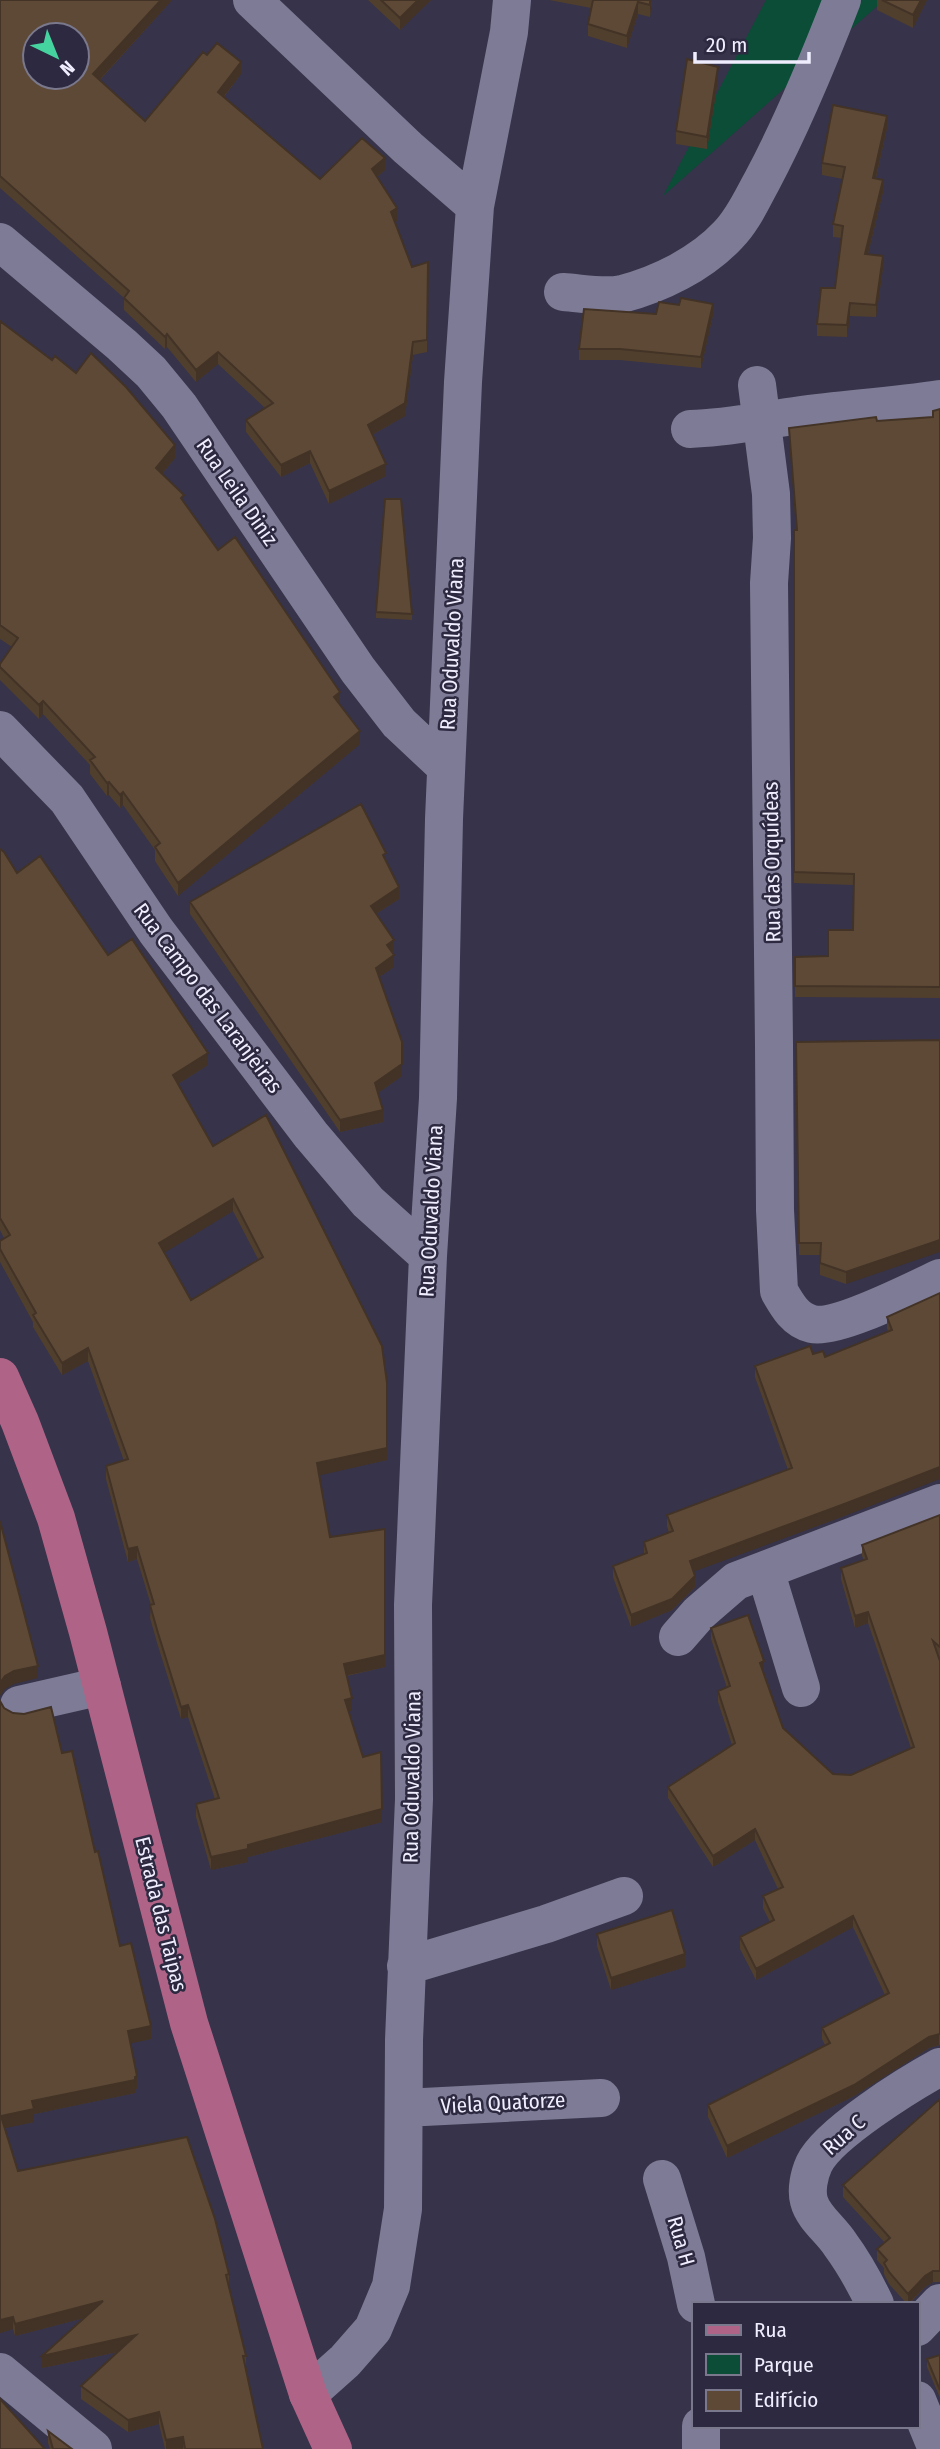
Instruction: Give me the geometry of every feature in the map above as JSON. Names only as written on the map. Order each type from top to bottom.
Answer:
[{"type":"main road","name":"Estrada das Taipas","points":[[0,1377],[56,1518],[189,2023],[308,2394],[333,2449]]},
{"type":"street","points":[[252,0],[408,148],[475,206]]},
{"type":"street","name":"Rua Oduvaldo Viana","points":[[308,2394],[345,2361],[373,2329],[391,2286],[403,2209],[406,1966],[414,1799],[413,1605],[428,1256],[438,1098],[446,767],[463,382],[475,206],[509,32],[512,0]]},
{"type":"street","points":[[563,292],[620,294],[691,265],[711,252],[730,234],[775,157],[816,68],[842,0]]},
{"type":"street","name":"Rua Leila Diniz","points":[[2,249],[151,372],[179,405],[358,670],[399,723],[446,767]]},
{"type":"street","points":[[690,429],[718,428],[759,403],[894,406],[940,399]]},
{"type":"street","name":"Rua das Orquídeas","points":[[759,403],[771,495],[772,538],[769,583],[773,1118],[779,1290],[791,1312],[812,1324],[834,1324],[940,1279]]},
{"type":"street","name":"Rua Campo das Laranjeiras","points":[[0,730],[67,799],[156,931],[311,1135],[368,1202],[428,1256]]},
{"type":"street","points":[[678,1637],[699,1613],[736,1581],[940,1503]]},
{"type":"street","points":[[765,1570],[801,1688]]},
{"type":"street","points":[[19,1705],[102,1686]]},
{"type":"street","points":[[406,1966],[545,1924],[624,1896]]},
{"type":"street","name":"Rua C","points":[[874,2302],[841,2245],[812,2210],[808,2200],[808,2183],[814,2163],[827,2148],[873,2109],[937,2073]]},
{"type":"street","name":"Viela Quatorze","points":[[404,2108],[601,2098]]},
{"type":"street","name":"Rua H","points":[[662,2179],[686,2257],[696,2302]]},
{"type":"street","points":[[919,2324],[940,2303]]},
{"type":"street","points":[[0,2372],[93,2449]]},
{"type":"street","points":[[919,2405],[937,2449]]},
{"type":"street","points":[[701,2428],[701,2449]]},
{"type":"green space","points":[[766,0],[884,0],[663,196]]},
{"type":"building","points":[[0,0],[161,0],[93,74],[145,121],[203,52],[207,55],[217,43],[241,62],[218,92],[320,179],[362,138],[385,158],[372,169],[397,208],[391,212],[412,267],[428,262],[427,340],[413,342],[405,403],[368,425],[386,464],[329,491],[310,451],[281,465],[246,420],[273,403],[218,352],[196,370],[167,334],[165,337],[124,298],[129,291],[0,176]]},
{"type":"building","points":[[381,0],[418,0],[400,18]]},
{"type":"building","points":[[593,0],[650,0],[650,5],[638,2],[627,36],[588,24]]},
{"type":"building","points":[[882,0],[921,0],[913,15]]},
{"type":"building","points":[[687,59],[718,67],[707,137],[676,131]]},
{"type":"building","points":[[833,105],[887,116],[873,178],[883,180],[865,254],[883,256],[876,305],[850,303],[847,325],[817,324],[821,288],[835,288],[843,226],[833,224],[845,167],[822,163]]},
{"type":"building","points":[[681,298],[713,304],[701,357],[620,349],[579,349],[584,309],[656,314],[659,302],[679,305]]},
{"type":"building","points":[[0,321],[52,360],[55,356],[76,373],[91,353],[126,387],[175,445],[156,468],[184,495],[181,498],[218,550],[235,537],[340,692],[334,697],[360,731],[178,883],[155,847],[160,843],[123,792],[120,795],[107,783],[90,760],[95,757],[43,701],[39,705],[0,667],[18,638],[0,625]]},
{"type":"building","points":[[940,409],[940,987],[795,986],[795,957],[828,956],[828,930],[853,930],[854,874],[794,872],[794,530],[797,530],[789,428],[876,417],[877,421],[933,417],[933,411]]},
{"type":"building","points":[[385,499],[401,499],[412,614],[376,612]]},
{"type":"building","points":[[361,804],[386,853],[383,855],[399,887],[371,906],[394,940],[387,945],[394,955],[376,968],[402,1042],[402,1064],[375,1083],[383,1110],[340,1120],[190,902]]},
{"type":"building","points":[[0,849],[17,873],[40,856],[108,955],[132,939],[208,1053],[173,1075],[213,1146],[266,1115],[382,1346],[387,1383],[387,1448],[317,1463],[330,1537],[385,1529],[385,1655],[344,1664],[352,1698],[345,1700],[363,1757],[381,1752],[382,1809],[248,1845],[248,1849],[211,1857],[196,1804],[219,1798],[188,1705],[181,1707],[150,1605],[154,1604],[137,1547],[128,1549],[106,1466],[128,1459],[88,1348],[62,1363],[33,1315],[36,1313],[0,1249],[0,1241],[10,1235],[0,1218]],"holes":[[[233,1199],[263,1257],[191,1300],[159,1243]]]},
{"type":"building","points":[[940,1040],[940,1240],[846,1272],[820,1263],[821,1243],[799,1243],[796,1042]]},
{"type":"building","points":[[940,1293],[940,1467],[690,1561],[695,1576],[672,1599],[631,1615],[613,1566],[647,1553],[644,1542],[673,1531],[667,1515],[792,1468],[755,1366],[810,1346],[813,1354],[823,1351],[825,1357],[892,1330],[887,1317]]},
{"type":"building","points":[[940,1515],[940,1647],[933,1641],[940,1661],[940,2034],[929,2037],[854,2085],[727,2146],[708,2105],[830,2043],[822,2028],[889,1993],[853,1916],[756,1969],[740,1937],[774,1920],[763,1896],[783,1887],[755,1829],[713,1856],[668,1787],[735,1743],[718,1691],[730,1686],[711,1628],[748,1615],[764,1661],[760,1663],[783,1728],[833,1774],[851,1775],[914,1747],[868,1612],[855,1616],[841,1568],[867,1559],[862,1545]]},
{"type":"building","points":[[0,1521],[38,1666],[14,1671],[0,1683]]},
{"type":"building","points":[[0,1701],[4,1708],[13,1713],[24,1714],[51,1707],[62,1753],[72,1751],[120,1946],[131,1943],[151,2026],[128,2031],[137,2076],[135,2080],[32,2101],[34,2109],[1,2116],[18,2171],[187,2137],[215,2219],[229,2274],[226,2275],[246,2356],[243,2356],[263,2449],[185,2449],[183,2437],[166,2440],[159,2412],[128,2420],[81,2386],[136,2335],[42,2356],[103,2301],[15,2324],[13,2317],[0,2320]]},
{"type":"building","points":[[672,1910],[685,1954],[611,1978],[597,1934]]},
{"type":"building","points":[[940,2099],[940,2271],[933,2271],[925,2276],[908,2294],[889,2272],[884,2263],[887,2260],[877,2249],[890,2238],[843,2185]]},
{"type":"building","points":[[940,2355],[940,2390],[927,2359]]},
{"type":"building","points":[[0,2399],[45,2449],[0,2449]]},
{"type":"building","points":[[48,2431],[72,2449],[53,2449]]}]
